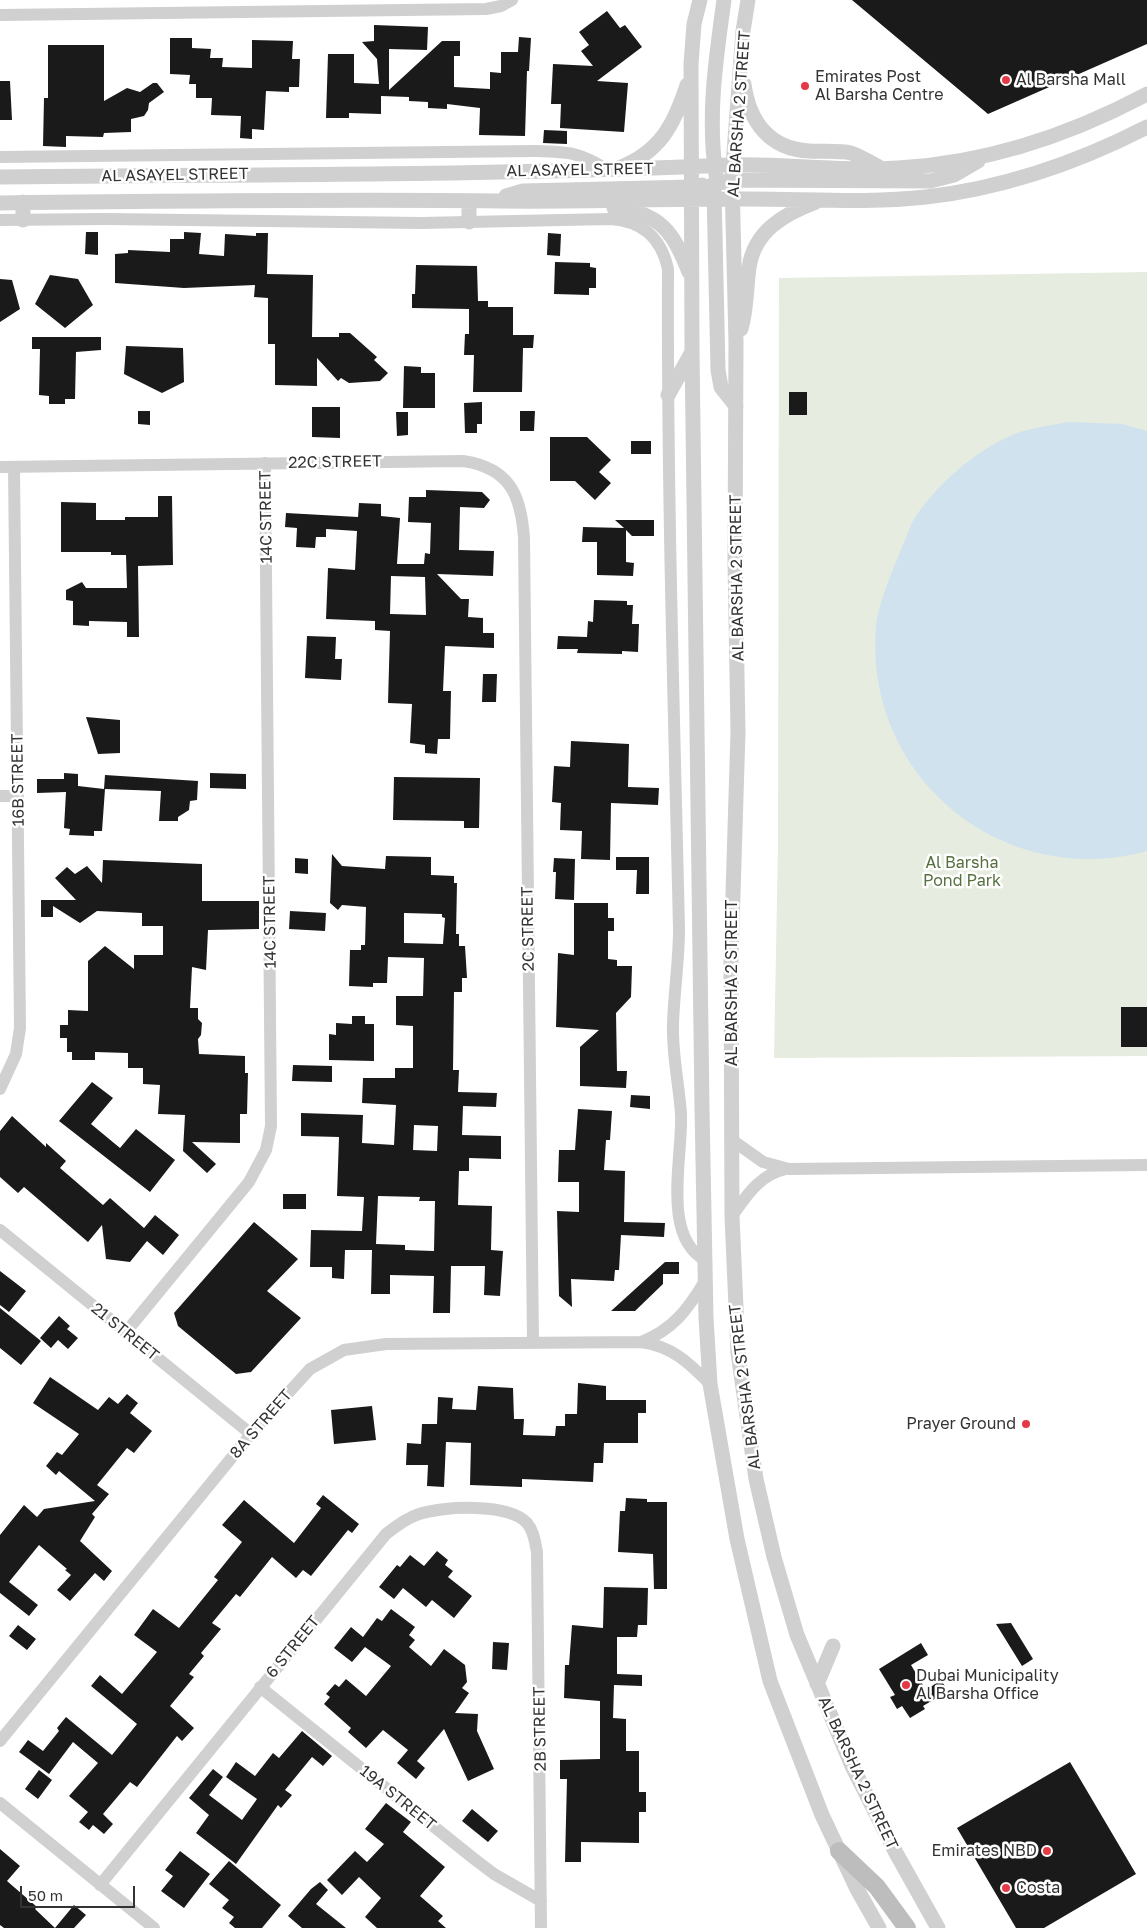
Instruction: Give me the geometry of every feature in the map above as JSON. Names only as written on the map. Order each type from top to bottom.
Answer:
[{"type":"main road","points":[[839,1851],[877,1888],[907,1928]]},
{"type":"street","points":[[0,15],[272,6],[486,9],[501,6],[512,0]]},
{"type":"street","name":"AL BARSHA 2 STREET","points":[[700,0],[694,24],[691,64],[692,350],[705,1281],[710,1384],[737,1539],[770,1681],[807,1779],[839,1851],[879,1928]]},
{"type":"street","points":[[724,0],[714,94],[713,142],[719,180],[719,379],[725,394],[736,406]]},
{"type":"street","name":"AL BARSHA 2 STREET","points":[[719,180],[741,60],[748,0]]},
{"type":"street","points":[[741,60],[746,98],[751,114],[760,128],[774,141],[795,150],[853,154],[882,168]]},
{"type":"street","points":[[0,157],[535,151],[577,153],[593,160],[609,171],[641,156],[664,138],[681,102],[691,64]]},
{"type":"street","name":"AL ASAYEL STREET","points":[[0,203],[551,202],[692,193],[719,180],[926,166],[984,157],[1067,132],[1147,94]]},
{"type":"street","name":"AL ASAYEL STREET","points":[[0,177],[609,171],[692,167],[719,180],[732,199],[876,200],[925,197],[973,190],[1021,179],[1068,164],[1147,127]]},
{"type":"street","points":[[719,180],[930,181],[954,175],[984,157]]},
{"type":"street","points":[[498,201],[513,192],[523,191],[692,193]]},
{"type":"street","name":"AL BARSHA 2 STREET","points":[[732,199],[736,342],[735,561],[738,732],[731,940],[732,1216],[738,1353],[754,1470],[785,1595],[817,1684],[874,1810],[938,1928]]},
{"type":"street","points":[[736,342],[747,304],[749,267],[760,237],[780,219],[825,199]]},
{"type":"street","points":[[469,201],[469,222]]},
{"type":"street","points":[[22,202],[23,220]]},
{"type":"street","points":[[551,202],[626,209],[651,217],[671,234],[678,245],[692,280]]},
{"type":"street","points":[[0,220],[469,222],[617,220],[637,224],[649,232],[662,249],[668,268],[668,395],[679,932],[673,1054],[681,1119],[678,1209],[681,1231],[685,1242],[693,1253],[705,1260]]},
{"type":"street","points":[[668,395],[692,350]]},
{"type":"street","name":"22C STREET","points":[[0,467],[473,462],[491,469],[506,480],[516,496],[522,516]]},
{"type":"street","name":"14C STREET","points":[[126,1332],[249,1182],[266,1150],[272,1126],[265,463]]},
{"type":"street","name":"16B STREET","points":[[0,1089],[14,1060],[20,1028],[14,467]]},
{"type":"street","name":"2C STREET","points":[[522,516],[524,538],[533,1342]]},
{"type":"street","points":[[0,796],[18,796]]},
{"type":"street","points":[[732,1140],[764,1162],[789,1169]]},
{"type":"street","points":[[732,1216],[755,1185],[770,1174],[789,1169],[1147,1165]]},
{"type":"street","name":"21 STREET","points":[[0,1230],[251,1434]]},
{"type":"street","name":"8A STREET","points":[[641,1342],[663,1332],[682,1316],[705,1281]]},
{"type":"street","name":"8A STREET","points":[[0,1741],[251,1434],[310,1369],[344,1350],[386,1344],[641,1342],[660,1346],[678,1354],[710,1384]]},
{"type":"street","name":"6 STREET","points":[[100,1885],[379,1541],[397,1525],[418,1514],[442,1509],[500,1510],[515,1514],[532,1530]]},
{"type":"street","name":"2B STREET","points":[[532,1530],[538,1563],[541,1928]]},
{"type":"street","points":[[817,1684],[833,1646]]},
{"type":"street","name":"19A STREET","points":[[260,1687],[473,1858],[541,1901]]},
{"type":"street","points":[[0,1803],[154,1928]]},
{"type":"green space","name":"Al Barsha Pond Park","points":[[1147,272],[1147,1056],[774,1058],[778,845],[779,278]]},
{"type":"water","points":[[1068,422],[1122,424],[1147,431],[1147,851],[1093,859],[1042,854],[994,837],[952,810],[918,774],[892,730],[878,680],[877,617],[891,575],[916,516],[946,481],[983,451],[1017,433]]},
{"type":"building","name":"Al Barsha Mall","points":[[852,0],[1147,0],[1147,44],[988,114]]},
{"type":"building","points":[[607,11],[620,28],[625,25],[642,47],[597,81],[628,83],[624,132],[560,128],[561,104],[551,104],[553,64],[593,66],[581,51],[589,45],[579,32]]},
{"type":"building","points":[[374,25],[428,27],[427,50],[389,49],[389,90],[442,41],[460,41],[460,56],[454,56],[454,87],[490,89],[490,72],[501,73],[501,52],[518,52],[519,37],[531,38],[529,71],[527,71],[525,136],[479,135],[480,108],[447,104],[447,109],[428,108],[428,102],[409,101],[409,97],[381,96],[381,114],[349,113],[349,118],[326,118],[328,54],[354,54],[354,83],[379,84],[377,59],[362,42],[374,41]]},
{"type":"building","points":[[170,38],[192,38],[192,48],[211,49],[210,58],[223,58],[222,67],[252,68],[252,40],[293,41],[292,59],[300,59],[299,87],[289,87],[289,92],[266,91],[264,130],[252,129],[252,139],[240,138],[241,116],[211,115],[212,98],[196,98],[196,84],[189,84],[190,75],[170,74]]},
{"type":"building","points":[[48,45],[104,45],[104,101],[127,88],[140,92],[153,83],[157,83],[164,92],[149,103],[148,110],[144,116],[131,119],[131,132],[104,133],[103,137],[66,136],[66,147],[43,146],[44,98],[48,98]]},
{"type":"building","points":[[0,81],[10,81],[12,120],[0,120]]},
{"type":"building","points":[[544,130],[567,131],[567,144],[543,143]]},
{"type":"building","points":[[86,232],[98,232],[98,255],[85,254]]},
{"type":"building","points":[[184,232],[201,233],[199,254],[224,256],[225,234],[256,236],[256,233],[268,233],[267,274],[313,275],[312,337],[339,337],[339,333],[350,333],[377,357],[374,360],[388,373],[380,381],[349,383],[341,378],[338,381],[317,358],[317,386],[275,385],[275,344],[268,344],[268,298],[254,297],[255,285],[184,288],[115,283],[115,254],[128,253],[128,250],[170,252],[170,239],[184,239]]},
{"type":"building","points":[[548,233],[561,234],[560,256],[547,255]]},
{"type":"building","points":[[555,262],[590,263],[590,267],[596,268],[596,288],[589,288],[589,295],[554,294]]},
{"type":"building","points":[[416,265],[477,266],[478,301],[488,301],[488,307],[513,307],[513,335],[534,335],[533,348],[523,348],[522,392],[473,392],[474,355],[464,355],[465,334],[469,334],[469,309],[412,308],[412,294],[415,294]]},
{"type":"building","points":[[50,275],[78,279],[93,305],[65,328],[35,304]]},
{"type":"building","points":[[0,279],[12,280],[20,309],[0,322]]},
{"type":"building","points":[[32,337],[101,337],[101,350],[76,352],[75,399],[65,399],[65,404],[49,404],[49,396],[39,395],[40,349],[32,349]]},
{"type":"building","points":[[126,346],[183,348],[184,382],[162,393],[124,374]]},
{"type":"building","points":[[404,366],[421,367],[421,373],[435,373],[435,408],[403,408]]},
{"type":"building","points":[[789,392],[807,392],[807,415],[789,415]]},
{"type":"building","points":[[482,402],[482,424],[477,424],[477,433],[465,433],[464,403]]},
{"type":"building","points":[[312,407],[340,407],[340,438],[312,437]]},
{"type":"building","points":[[138,411],[150,411],[150,425],[138,424]]},
{"type":"building","points":[[520,411],[535,411],[534,431],[520,431]]},
{"type":"building","points":[[396,412],[408,412],[408,435],[397,436]]},
{"type":"building","points":[[550,437],[587,437],[611,460],[599,472],[611,483],[595,500],[575,481],[550,481]]},
{"type":"building","points":[[631,441],[651,441],[651,454],[631,454]]},
{"type":"building","points":[[426,490],[482,492],[490,500],[484,508],[460,507],[459,550],[494,551],[493,576],[437,574],[461,599],[469,599],[468,617],[483,618],[483,633],[494,633],[494,648],[445,646],[443,691],[451,691],[450,739],[438,739],[437,754],[425,753],[425,745],[410,743],[412,704],[388,703],[390,631],[375,630],[375,621],[326,619],[328,568],[355,570],[357,531],[326,529],[326,537],[316,537],[315,548],[296,547],[297,528],[285,527],[286,513],[358,517],[359,503],[381,504],[381,516],[400,518],[397,564],[424,564],[425,553],[430,554],[431,523],[408,522],[409,497],[426,497]],"holes":[[[391,576],[425,577],[426,615],[390,614]]]},
{"type":"building","points":[[158,496],[172,496],[173,565],[138,566],[139,637],[127,637],[127,622],[89,621],[89,626],[73,625],[73,601],[66,600],[66,590],[82,582],[86,588],[127,588],[126,555],[111,555],[111,552],[61,552],[61,502],[96,503],[96,520],[125,520],[125,517],[158,517]]},
{"type":"building","points":[[615,520],[654,520],[654,536],[632,536],[626,530],[626,562],[634,563],[633,576],[597,575],[597,542],[582,542],[583,527],[624,528]]},
{"type":"building","points":[[594,600],[627,601],[627,605],[633,605],[632,624],[639,624],[638,652],[622,651],[622,654],[577,653],[578,649],[557,649],[558,636],[587,637],[588,621],[593,622]]},
{"type":"building","points":[[307,636],[336,637],[335,659],[342,659],[341,680],[305,678]]},
{"type":"building","points":[[483,674],[497,674],[496,702],[482,702]]},
{"type":"building","points":[[86,717],[120,720],[120,753],[98,754]]},
{"type":"building","points":[[571,741],[629,744],[628,787],[659,788],[658,805],[611,803],[610,860],[581,859],[582,831],[560,830],[561,803],[552,802],[554,766],[570,767]]},
{"type":"building","points":[[64,773],[78,774],[78,786],[104,789],[105,775],[198,781],[197,800],[190,801],[189,810],[178,817],[178,821],[159,821],[161,791],[105,789],[102,831],[94,831],[94,836],[69,835],[70,829],[64,828],[66,792],[37,793],[37,779],[64,779]]},
{"type":"building","points":[[210,773],[246,774],[246,789],[210,788]]},
{"type":"building","points":[[394,777],[480,778],[479,828],[464,828],[464,821],[393,820]]},
{"type":"building","points":[[332,854],[342,866],[385,869],[386,856],[431,857],[431,875],[454,876],[454,883],[457,883],[456,934],[459,934],[459,946],[465,946],[467,978],[462,978],[462,992],[454,992],[453,1070],[459,1070],[458,1092],[497,1093],[496,1107],[463,1106],[462,1135],[501,1136],[501,1159],[469,1158],[469,1171],[459,1171],[458,1205],[492,1206],[491,1250],[503,1251],[500,1296],[484,1295],[485,1266],[451,1266],[450,1313],[433,1313],[434,1276],[390,1275],[390,1294],[371,1294],[372,1250],[345,1250],[344,1279],[332,1278],[332,1267],[310,1267],[311,1230],[362,1231],[364,1197],[337,1196],[339,1137],[301,1136],[301,1113],[363,1115],[362,1143],[394,1145],[396,1105],[362,1103],[363,1078],[395,1078],[395,1068],[413,1068],[413,1026],[396,1025],[396,996],[423,996],[424,958],[388,957],[387,983],[373,983],[373,987],[349,986],[350,950],[361,950],[361,945],[365,945],[366,907],[342,905],[338,910],[330,903]],"holes":[[[404,913],[442,914],[442,917],[445,918],[443,944],[404,943]],[[414,1125],[438,1126],[437,1151],[413,1150]],[[378,1196],[420,1197],[419,1201],[435,1201],[434,1251],[405,1250],[405,1245],[376,1244]]]},
{"type":"building","points":[[616,857],[649,857],[649,894],[636,894],[637,870],[616,870]]},
{"type":"building","points":[[295,858],[308,859],[308,874],[295,873]]},
{"type":"building","points":[[554,858],[575,859],[574,900],[555,899],[556,872],[553,872]]},
{"type":"building","points":[[103,860],[202,864],[202,901],[259,901],[259,929],[208,930],[206,970],[192,967],[190,1008],[198,1008],[198,1019],[202,1023],[201,1035],[198,1039],[199,1054],[245,1056],[245,1073],[248,1073],[247,1114],[240,1114],[240,1143],[192,1142],[216,1164],[207,1173],[183,1151],[185,1115],[158,1114],[160,1085],[143,1084],[143,1068],[128,1068],[128,1053],[95,1052],[95,1060],[72,1060],[72,1052],[67,1052],[67,1038],[60,1038],[60,1025],[68,1025],[68,1010],[88,1011],[88,961],[105,946],[134,969],[134,955],[163,955],[163,926],[142,926],[142,913],[97,911],[80,923],[53,906],[53,917],[41,917],[41,900],[76,900],[55,878],[67,867],[75,874],[87,866],[102,883]]},
{"type":"building","points":[[574,903],[608,903],[608,918],[614,918],[614,931],[608,931],[608,959],[617,960],[617,966],[632,966],[631,997],[616,1013],[617,1071],[627,1071],[626,1088],[580,1086],[580,1047],[599,1030],[556,1027],[558,953],[574,955]]},
{"type":"building","points":[[290,911],[326,913],[325,931],[289,929]]},
{"type":"building","points":[[1121,1007],[1147,1007],[1147,1047],[1121,1047]]},
{"type":"building","points":[[352,1016],[365,1016],[365,1024],[374,1024],[374,1061],[329,1060],[329,1034],[336,1035],[336,1023],[352,1024]]},
{"type":"building","points":[[293,1065],[332,1066],[332,1082],[292,1081]]},
{"type":"building","points":[[92,1082],[113,1098],[91,1124],[120,1148],[136,1129],[175,1160],[150,1192],[59,1121]]},
{"type":"building","points":[[631,1095],[650,1096],[650,1109],[630,1107]]},
{"type":"building","points":[[578,1109],[612,1111],[610,1140],[606,1140],[604,1170],[625,1171],[624,1222],[665,1223],[664,1237],[621,1235],[619,1270],[615,1270],[614,1281],[571,1279],[572,1307],[559,1296],[557,1211],[579,1212],[579,1182],[558,1182],[559,1150],[575,1150]]},
{"type":"building","points":[[12,1116],[46,1147],[46,1143],[66,1161],[60,1168],[103,1205],[110,1198],[144,1228],[155,1215],[179,1235],[163,1255],[147,1241],[130,1262],[106,1259],[102,1225],[88,1242],[24,1187],[18,1193],[0,1177],[0,1131]]},
{"type":"building","points":[[283,1194],[306,1194],[306,1209],[283,1209]]},
{"type":"building","points":[[254,1222],[298,1259],[267,1291],[301,1318],[251,1372],[236,1374],[178,1326],[174,1313]]},
{"type":"building","points":[[665,1262],[679,1262],[679,1274],[663,1274],[663,1284],[635,1311],[611,1311]]},
{"type":"building","points":[[0,1271],[26,1291],[9,1312],[0,1305]]},
{"type":"building","points":[[0,1308],[41,1341],[21,1365],[0,1348]]},
{"type":"building","points":[[59,1316],[70,1326],[67,1329],[78,1338],[68,1349],[58,1340],[51,1348],[40,1338]]},
{"type":"building","points":[[50,1377],[98,1410],[109,1397],[118,1404],[127,1394],[138,1403],[130,1413],[152,1431],[134,1453],[127,1448],[97,1485],[109,1494],[92,1514],[95,1517],[80,1541],[112,1571],[104,1581],[95,1573],[70,1601],[57,1590],[71,1575],[65,1570],[67,1569],[39,1545],[9,1582],[38,1605],[29,1616],[0,1593],[0,1535],[24,1505],[37,1517],[44,1509],[95,1501],[59,1471],[56,1475],[46,1466],[57,1452],[62,1455],[79,1434],[33,1403]]},
{"type":"building","points":[[578,1383],[606,1386],[606,1400],[646,1400],[646,1413],[638,1413],[638,1443],[604,1443],[603,1463],[594,1463],[593,1482],[522,1479],[522,1487],[470,1485],[471,1443],[446,1442],[444,1487],[427,1486],[428,1465],[406,1465],[407,1443],[421,1444],[422,1424],[437,1424],[438,1397],[453,1398],[452,1409],[476,1410],[478,1386],[513,1388],[514,1419],[524,1419],[523,1435],[555,1436],[556,1426],[565,1426],[565,1414],[577,1414]]},
{"type":"building","points":[[372,1406],[376,1440],[334,1444],[331,1410]]},
{"type":"building","points":[[323,1495],[359,1524],[352,1533],[348,1530],[311,1576],[303,1570],[296,1578],[272,1557],[240,1597],[236,1594],[212,1623],[221,1629],[201,1653],[204,1656],[189,1674],[194,1677],[170,1706],[194,1728],[182,1741],[177,1736],[137,1787],[130,1782],[103,1814],[113,1824],[104,1834],[93,1825],[89,1830],[79,1822],[88,1812],[69,1796],[98,1763],[73,1742],[49,1774],[19,1752],[28,1740],[43,1751],[59,1731],[57,1728],[66,1717],[112,1755],[137,1724],[91,1686],[100,1675],[122,1694],[157,1652],[134,1635],[153,1609],[179,1628],[218,1580],[214,1577],[242,1542],[222,1525],[244,1500],[294,1543],[321,1508],[316,1504]]},
{"type":"building","points":[[626,1498],[647,1499],[647,1502],[667,1502],[667,1589],[654,1589],[653,1554],[618,1552],[620,1511],[625,1511]]},
{"type":"building","points":[[437,1551],[448,1560],[445,1565],[453,1571],[448,1577],[472,1596],[454,1618],[432,1600],[426,1607],[403,1588],[394,1599],[379,1587],[397,1565],[400,1567],[410,1555],[424,1566]]},
{"type":"building","points":[[604,1587],[648,1588],[647,1625],[638,1625],[637,1637],[617,1637],[617,1674],[642,1675],[642,1686],[614,1685],[613,1718],[626,1719],[626,1751],[639,1751],[639,1792],[646,1792],[646,1812],[639,1812],[639,1843],[581,1842],[581,1862],[565,1862],[567,1779],[560,1779],[560,1760],[600,1759],[600,1701],[564,1698],[565,1665],[569,1665],[572,1625],[603,1628]]},
{"type":"building","points":[[391,1609],[415,1627],[409,1635],[415,1640],[409,1647],[431,1666],[444,1649],[465,1665],[467,1682],[462,1688],[469,1693],[455,1713],[478,1714],[477,1731],[494,1769],[468,1781],[444,1729],[417,1761],[425,1768],[416,1779],[397,1763],[408,1750],[383,1730],[366,1748],[348,1732],[351,1728],[324,1704],[330,1697],[326,1694],[335,1684],[339,1687],[346,1679],[366,1696],[391,1666],[365,1647],[352,1662],[334,1648],[351,1627],[363,1637],[377,1618],[382,1621]]},
{"type":"building","points":[[1011,1623],[1033,1659],[1022,1666],[996,1624]]},
{"type":"building","points":[[18,1625],[36,1639],[27,1650],[9,1636]]},
{"type":"building","points":[[493,1642],[509,1643],[507,1670],[492,1669]]},
{"type":"building","name":"Dubai Municipality Al Barsha Office","points":[[921,1643],[928,1655],[911,1665],[926,1690],[941,1680],[948,1691],[923,1706],[925,1709],[910,1718],[902,1706],[897,1709],[890,1697],[895,1695],[879,1669]]},
{"type":"building","points":[[302,1731],[332,1756],[323,1766],[312,1757],[285,1790],[292,1795],[281,1808],[278,1805],[236,1864],[196,1833],[209,1815],[189,1798],[213,1769],[223,1777],[209,1795],[242,1820],[257,1799],[226,1777],[236,1762],[255,1776],[273,1753],[279,1758]]},
{"type":"building","name":"Emirates NBD","points":[[1070,1762],[1136,1874],[1044,1928],[1016,1928],[957,1828]]},
{"type":"building","points":[[39,1770],[52,1780],[38,1799],[25,1789]]},
{"type":"building","points":[[386,1803],[411,1822],[403,1832],[445,1867],[420,1896],[443,1916],[438,1921],[446,1928],[377,1928],[365,1917],[381,1898],[359,1877],[342,1895],[327,1880],[355,1851],[367,1862],[384,1844],[365,1829]]},
{"type":"building","points":[[472,1809],[498,1831],[488,1842],[462,1821]]},
{"type":"building","points":[[0,1849],[20,1866],[7,1881],[37,1907],[35,1909],[55,1928],[4,1928],[0,1925]]},
{"type":"building","points":[[180,1851],[210,1874],[184,1908],[161,1891],[173,1876],[165,1870]]},
{"type":"building","points":[[229,1861],[281,1905],[262,1928],[235,1928],[229,1923],[234,1917],[222,1908],[229,1900],[209,1884]]},
{"type":"building","points":[[320,1882],[328,1890],[316,1904],[346,1928],[302,1928],[288,1916],[311,1889]]},
{"type":"building","points":[[74,1905],[86,1915],[74,1928],[55,1928]]},
{"type":"place","name":"Al Barsha Mall","points":[[1006,80]]},
{"type":"place","name":"Emirates Post Al Barsha Centre","points":[[805,86]]},
{"type":"place","name":"Prayer Ground","points":[[1026,1424]]},
{"type":"place","name":"Dubai Municipality Al Barsha Office","points":[[906,1685]]},
{"type":"place","name":"Emirates NBD","points":[[1047,1851]]},
{"type":"place","name":"Costa","points":[[1006,1888]]}]
